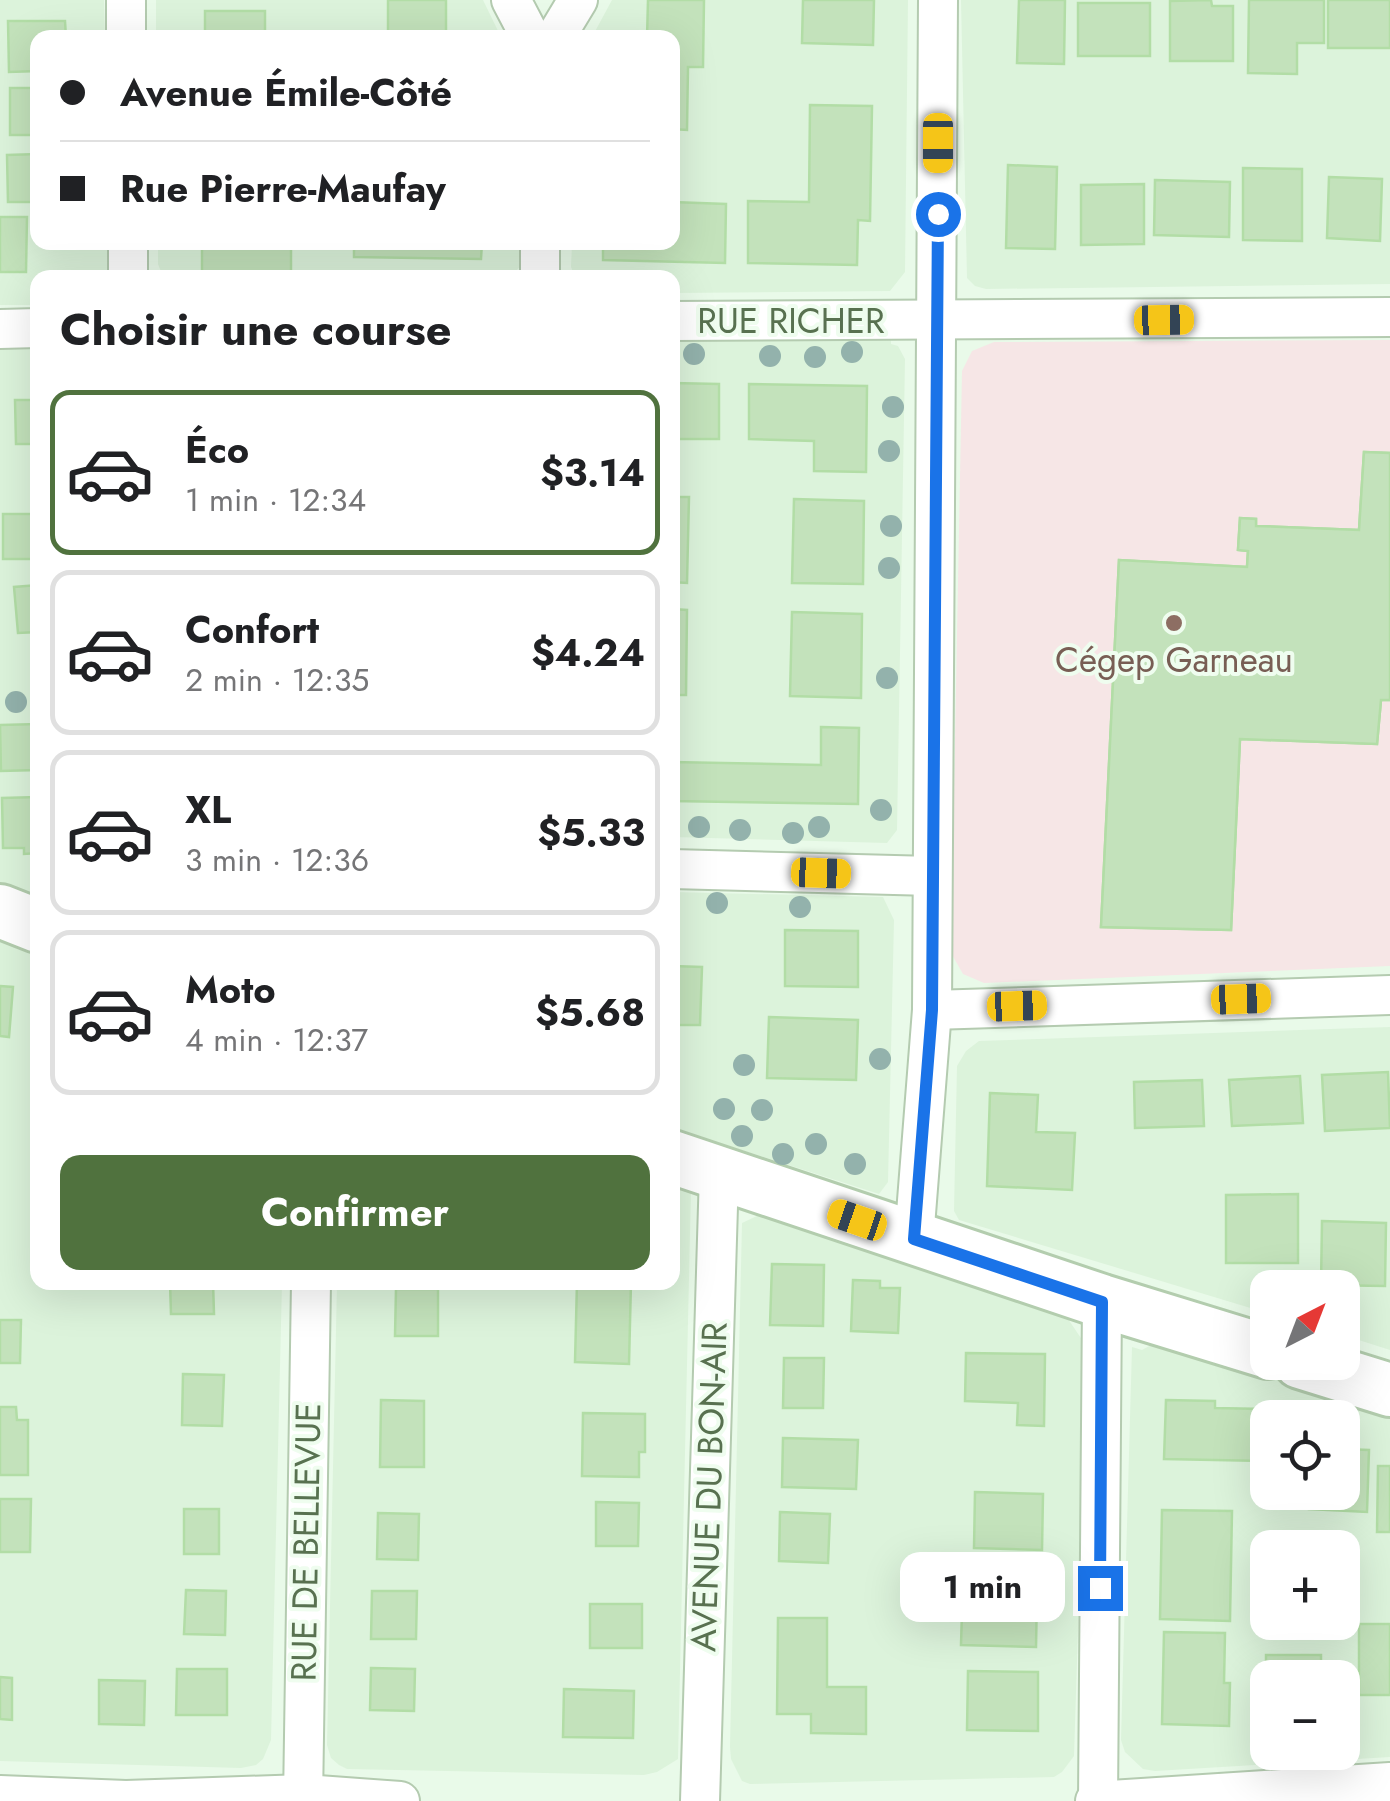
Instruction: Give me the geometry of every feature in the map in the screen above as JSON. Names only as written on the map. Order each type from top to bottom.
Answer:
[{"type":"main road","points":[[0,911],[30,923]]},
{"type":"main road","points":[[696,1165],[1102,1302],[1250,1347]]},
{"type":"main road","points":[[1358,1380],[1390,1390]]},
{"type":"street","points":[[126,0],[126,30]]},
{"type":"street","points":[[511,0],[527,30]]},
{"type":"street","points":[[560,30],[578,0]]},
{"type":"street","points":[[914,1239],[932,1010],[938,0]]},
{"type":"street","name":"RUE RICHER","points":[[680,321],[1390,317]]},
{"type":"street","points":[[0,329],[30,328]]},
{"type":"street","points":[[680,869],[932,876]]},
{"type":"street","points":[[932,1010],[1390,995]]},
{"type":"street","name":"AVENUE DU BON-AIR","points":[[696,1165],[700,1801]]},
{"type":"street","name":"RUE DE BELLEVUE","points":[[303,1798],[310,1290]]},
{"type":"street","points":[[1102,1302],[1097,1801],[1390,1782]]},
{"type":"street","points":[[0,1795],[126,1800],[400,1801]]},
{"type":"shaded area","points":[[0,0],[104,0],[105,30],[30,30],[30,250],[107,250],[107,270],[30,270],[30,305],[0,305]]},
{"type":"shaded area","points":[[156,0],[483,0],[498,30],[156,30]]},
{"type":"shaded area","points":[[612,0],[908,0],[905,272],[890,291],[680,293],[680,270],[572,270],[572,250],[680,250],[680,30],[596,30]]},
{"type":"shaded area","points":[[961,0],[1390,0],[1390,284],[986,289],[975,286],[967,278]]},
{"type":"shaded area","points":[[158,250],[521,250],[517,270],[160,270]]},
{"type":"shaded area","points":[[891,337],[891,344],[898,346],[905,359],[897,830],[887,843],[680,837],[680,339]]},
{"type":"shaded area","name":"Cégep Garneau","points":[[1390,340],[1390,966],[984,983],[963,974],[951,953],[962,371],[972,351],[994,342]]},
{"type":"shaded area","points":[[30,343],[30,898],[0,885],[0,344]]},
{"type":"shaded area","points":[[680,892],[883,897],[894,920],[888,1182],[879,1194],[680,1130]]},
{"type":"shaded area","points":[[0,941],[30,952],[30,1290],[282,1290],[271,1740],[263,1759],[241,1768],[0,1761]]},
{"type":"shaded area","points":[[1390,1027],[1390,1350],[1360,1340],[1360,1270],[1250,1270],[1250,1308],[959,1220],[954,1211],[957,1066],[966,1051],[979,1041]]},
{"type":"shaded area","points":[[680,1186],[691,1190],[678,1759],[644,1775],[347,1769],[331,1758],[327,1745],[337,1290],[680,1290]]},
{"type":"shaded area","points":[[759,1215],[1066,1316],[1087,1347],[1074,1756],[1054,1777],[750,1784],[742,1781],[731,1759],[730,1747],[742,1223]]},
{"type":"shaded area","points":[[1160,1340],[1250,1369],[1250,1380],[1283,1380],[1344,1400],[1250,1400],[1250,1510],[1360,1510],[1360,1405],[1390,1415],[1390,1757],[1360,1759],[1360,1660],[1250,1660],[1250,1765],[1155,1771],[1143,1769],[1125,1752],[1121,1740],[1132,1347],[1142,1350]]},
{"type":"building","points":[[388,0],[446,0],[446,30],[388,30]]},
{"type":"building","points":[[648,0],[704,0],[703,67],[688,67],[687,130],[680,130],[680,30],[647,30]]},
{"type":"building","points":[[803,0],[874,0],[873,45],[802,43]]},
{"type":"building","points":[[1019,0],[1065,0],[1064,64],[1017,63]]},
{"type":"building","points":[[1211,0],[1212,6],[1233,6],[1233,61],[1170,61],[1170,1]]},
{"type":"building","points":[[1249,0],[1324,0],[1324,43],[1297,43],[1297,74],[1248,73]]},
{"type":"building","points":[[1328,0],[1390,0],[1390,48],[1328,48]]},
{"type":"building","points":[[1078,3],[1150,3],[1150,56],[1078,56]]},
{"type":"building","points":[[205,11],[265,11],[265,30],[205,30]]},
{"type":"building","points":[[8,21],[65,21],[66,30],[30,30],[30,71],[9,72]]},
{"type":"building","points":[[10,88],[30,88],[30,135],[10,135]]},
{"type":"building","points":[[810,105],[872,106],[870,221],[858,220],[857,265],[748,263],[748,201],[809,202]]},
{"type":"building","points":[[30,154],[30,202],[8,202],[7,155]]},
{"type":"building","points":[[1008,165],[1057,167],[1055,249],[1006,248]]},
{"type":"building","points":[[1243,168],[1302,169],[1302,241],[1243,240]]},
{"type":"building","points":[[1329,177],[1382,179],[1380,241],[1327,238]]},
{"type":"building","points":[[1155,180],[1230,182],[1229,237],[1154,235]]},
{"type":"building","points":[[1144,184],[1144,244],[1081,245],[1081,185]]},
{"type":"building","points":[[680,202],[726,204],[725,263],[603,260],[603,250],[680,250]]},
{"type":"building","points":[[0,217],[27,217],[26,272],[0,272]]},
{"type":"building","points":[[202,250],[291,250],[291,270],[202,270]]},
{"type":"building","points":[[354,250],[482,250],[481,259],[354,257]]},
{"type":"building","points":[[680,383],[719,384],[719,439],[680,439]]},
{"type":"building","points":[[749,384],[867,386],[866,472],[814,471],[814,441],[749,439]]},
{"type":"building","points":[[15,400],[30,400],[30,444],[16,444]]},
{"type":"building","points":[[1364,452],[1390,453],[1390,658],[1382,657],[1382,684],[1390,684],[1390,700],[1381,700],[1377,744],[1240,739],[1231,930],[1101,927],[1119,560],[1247,567],[1248,551],[1238,550],[1240,518],[1256,519],[1256,526],[1359,530]]},
{"type":"building","points":[[1364,452],[1390,453],[1390,700],[1381,700],[1377,744],[1240,739],[1231,930],[1101,927],[1119,560],[1247,567],[1248,551],[1238,550],[1240,518],[1256,519],[1256,526],[1359,530]]},
{"type":"building","points":[[680,497],[689,497],[687,583],[680,583]]},
{"type":"building","points":[[794,499],[864,501],[863,584],[792,583]]},
{"type":"building","points":[[3,514],[30,514],[30,559],[3,559]]},
{"type":"building","points":[[30,586],[30,632],[18,633],[14,587]]},
{"type":"building","points":[[680,610],[687,610],[686,695],[680,695]]},
{"type":"building","points":[[792,612],[862,614],[861,698],[790,696]]},
{"type":"building","points":[[30,724],[30,770],[1,771],[0,725]]},
{"type":"building","points":[[821,727],[859,728],[858,804],[680,801],[680,762],[821,765]]},
{"type":"building","points":[[30,797],[30,854],[24,854],[24,848],[3,848],[2,798]]},
{"type":"building","points":[[785,930],[858,931],[858,987],[785,986]]},
{"type":"building","points":[[680,966],[702,967],[700,1025],[680,1025]]},
{"type":"building","points":[[0,986],[13,987],[9,1037],[0,1036]]},
{"type":"building","points":[[769,1017],[858,1020],[856,1080],[767,1078]]},
{"type":"building","points":[[1388,1072],[1390,1128],[1325,1131],[1322,1075]]},
{"type":"building","points":[[1300,1076],[1303,1123],[1232,1126],[1229,1080]]},
{"type":"building","points":[[1202,1080],[1204,1126],[1135,1128],[1134,1082]]},
{"type":"building","points":[[990,1093],[1038,1095],[1036,1132],[1075,1133],[1072,1190],[987,1186]]},
{"type":"building","points":[[1298,1194],[1298,1263],[1226,1263],[1226,1195]]},
{"type":"building","points":[[1322,1221],[1386,1223],[1385,1286],[1360,1286],[1360,1270],[1321,1270]]},
{"type":"building","points":[[772,1264],[824,1265],[823,1326],[770,1325]]},
{"type":"building","points":[[853,1280],[880,1281],[880,1288],[900,1288],[898,1333],[851,1331]]},
{"type":"building","points":[[170,1290],[213,1290],[214,1314],[171,1314]]},
{"type":"building","points":[[396,1290],[438,1290],[438,1336],[395,1336]]},
{"type":"building","points":[[577,1290],[631,1290],[629,1364],[575,1362]]},
{"type":"building","points":[[0,1320],[21,1320],[20,1363],[0,1363]]},
{"type":"building","points":[[966,1353],[1045,1354],[1044,1426],[1017,1425],[1018,1403],[965,1401]]},
{"type":"building","points":[[784,1358],[824,1358],[823,1408],[783,1408]]},
{"type":"building","points":[[183,1374],[224,1375],[222,1426],[182,1425]]},
{"type":"building","points":[[381,1400],[424,1401],[424,1467],[380,1467]]},
{"type":"building","points":[[1166,1400],[1215,1401],[1215,1408],[1250,1409],[1250,1461],[1164,1459]]},
{"type":"building","points":[[0,1407],[16,1407],[17,1420],[28,1420],[28,1475],[0,1475]]},
{"type":"building","points":[[583,1413],[645,1414],[645,1452],[639,1452],[639,1477],[582,1476]]},
{"type":"building","points":[[783,1438],[858,1440],[856,1489],[782,1487]]},
{"type":"building","points":[[1360,1450],[1369,1450],[1367,1512],[1328,1510],[1360,1510]]},
{"type":"building","points":[[1378,1466],[1390,1466],[1390,1532],[1377,1532]]},
{"type":"building","points":[[975,1492],[1043,1494],[1042,1550],[974,1548]]},
{"type":"building","points":[[0,1499],[31,1499],[30,1552],[0,1552]]},
{"type":"building","points":[[596,1502],[639,1503],[638,1546],[596,1546]]},
{"type":"building","points":[[184,1509],[219,1509],[219,1554],[184,1554]]},
{"type":"building","points":[[1162,1510],[1232,1511],[1230,1621],[1160,1619]]},
{"type":"building","points":[[780,1512],[830,1514],[828,1563],[779,1561]]},
{"type":"building","points":[[378,1513],[419,1514],[418,1560],[377,1559]]},
{"type":"building","points":[[963,1576],[1016,1577],[1016,1594],[1037,1595],[1036,1647],[961,1645]]},
{"type":"building","points":[[186,1590],[226,1591],[225,1635],[184,1634]]},
{"type":"building","points":[[372,1591],[417,1591],[416,1639],[371,1639]]},
{"type":"building","points":[[590,1604],[642,1604],[642,1648],[590,1648]]},
{"type":"building","points":[[778,1618],[827,1618],[827,1687],[866,1687],[866,1734],[811,1733],[811,1714],[777,1714]]},
{"type":"building","points":[[1360,1624],[1390,1624],[1390,1695],[1360,1695]]},
{"type":"building","points":[[1164,1632],[1225,1633],[1224,1683],[1230,1683],[1229,1726],[1162,1724]]},
{"type":"building","points":[[1266,1655],[1321,1655],[1321,1660],[1266,1660]]},
{"type":"building","points":[[371,1668],[415,1669],[414,1711],[370,1710]]},
{"type":"building","points":[[177,1669],[227,1669],[227,1715],[176,1715]]},
{"type":"building","points":[[968,1671],[1038,1672],[1038,1731],[967,1730]]},
{"type":"building","points":[[0,1677],[12,1678],[12,1720],[0,1719]]},
{"type":"building","points":[[99,1680],[145,1681],[144,1725],[99,1724]]},
{"type":"building","points":[[564,1689],[634,1691],[633,1738],[563,1737]]},
{"type":"place","name":"Cégep Garneau","points":[[1174,623]]},
{"type":"route","points":[[938,214],[932,1010],[914,1239],[1102,1302],[1100,1588]]}]
